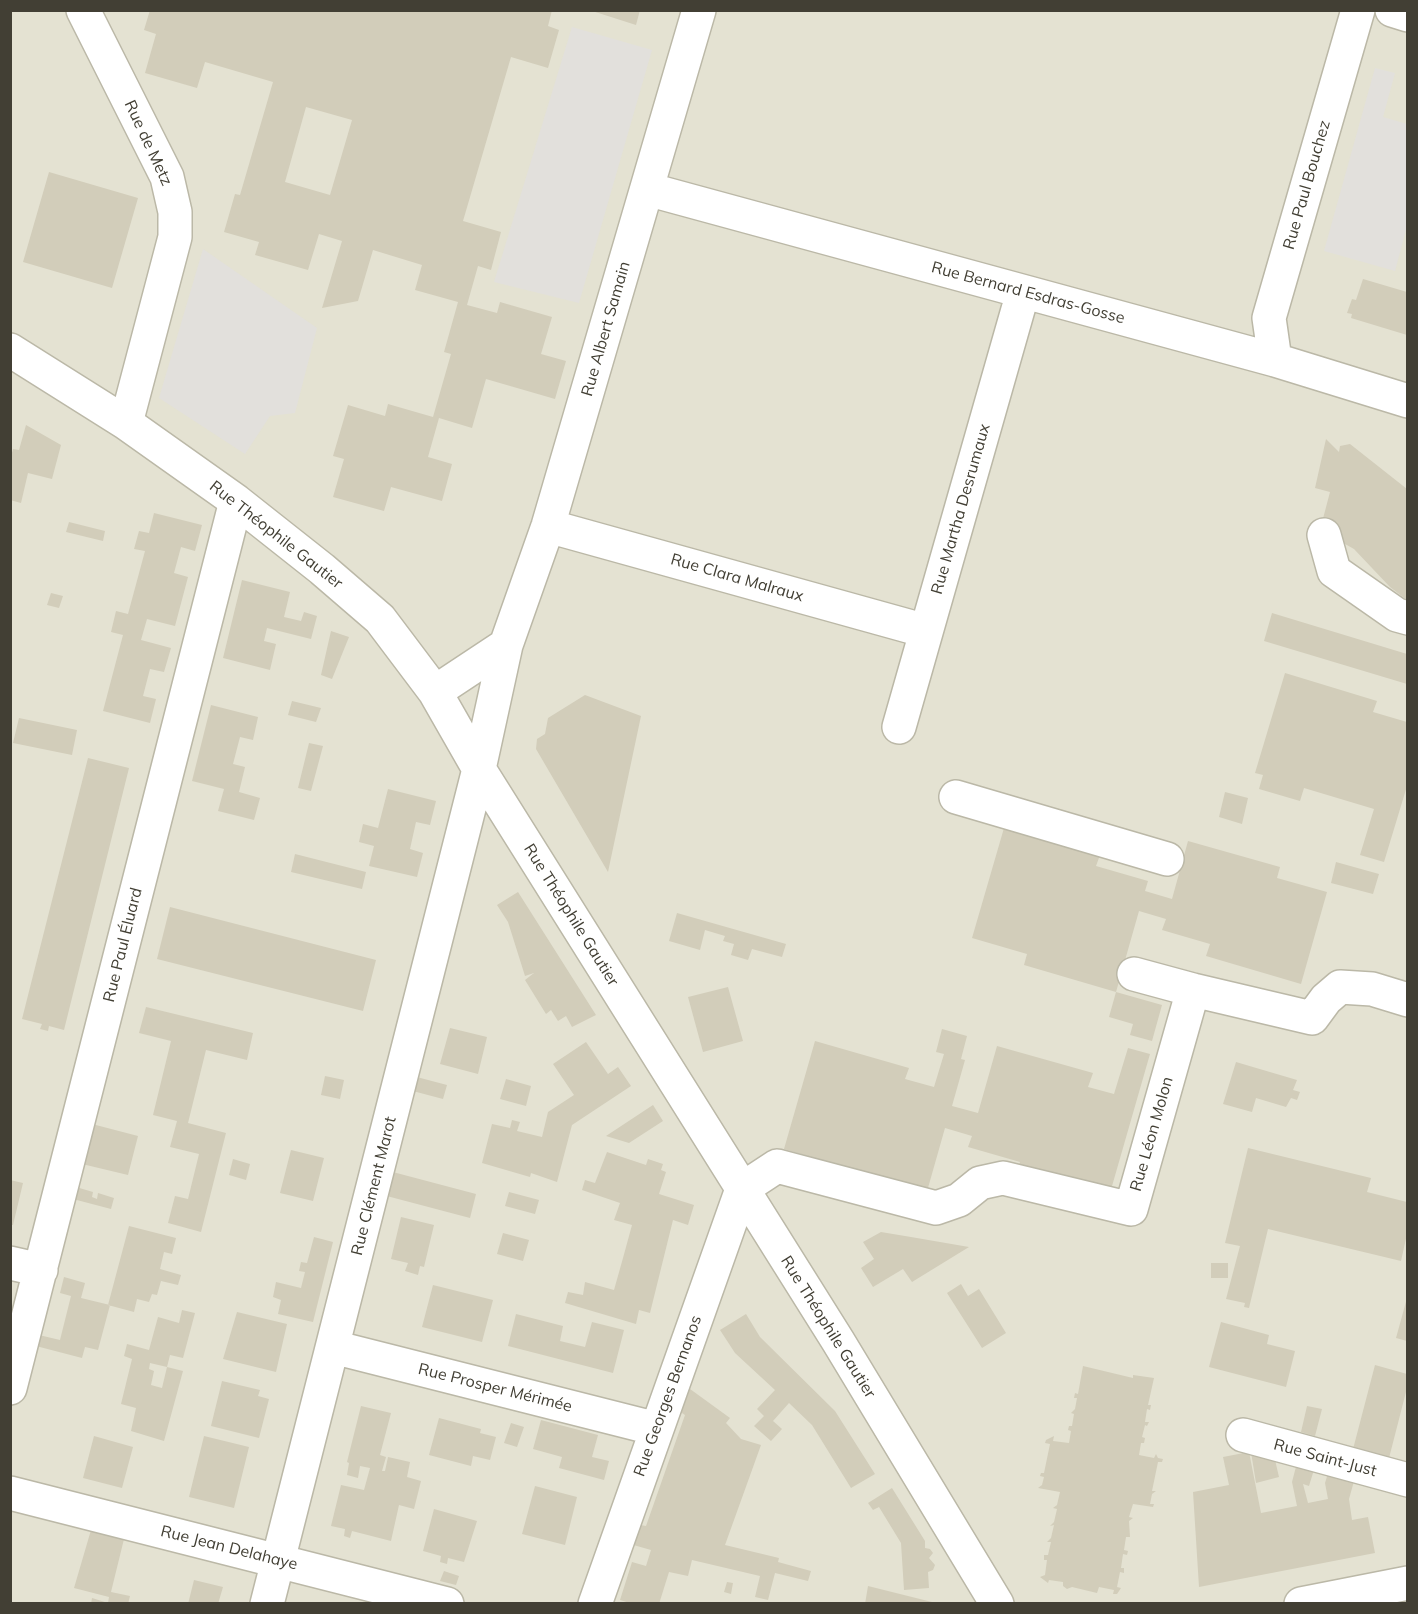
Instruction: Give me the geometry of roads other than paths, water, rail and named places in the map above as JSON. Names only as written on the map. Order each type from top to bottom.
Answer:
[{"type":"street","name":"Rue de Metz","points":[[83,10],[167,177],[174,212],[175,237],[126,423]]},
{"type":"street","name":"Rue Albert Samain","points":[[506,645],[548,526],[699,10]]},
{"type":"street","name":"Rue Paul Bouchez","points":[[1275,360],[1269,318],[1358,10]]},
{"type":"street","points":[[1392,10],[1407,15]]},
{"type":"street","name":"Rue Bernard Esdras-Gosse","points":[[647,189],[1275,360],[1407,401]]},
{"type":"street","name":"Rue Martha Desrumaux","points":[[899,727],[1023,292]]},
{"type":"street","name":"Rue Théophile Gautier","points":[[10,350],[126,423],[236,501],[322,569],[380,619],[435,692],[479,769],[742,1189],[997,1604]]},
{"type":"street","name":"Rue Paul Éluard","points":[[10,1388],[26,1267],[236,501]]},
{"type":"street","name":"Rue Clara Malraux","points":[[548,526],[926,631]]},
{"type":"street","points":[[1324,535],[1334,571],[1397,615],[1407,618]]},
{"type":"street","points":[[435,692],[506,645]]},
{"type":"street","name":"Rue Clément Marot","points":[[267,1604],[479,769],[506,645]]},
{"type":"street","points":[[956,797],[1167,859]]},
{"type":"street","points":[[1134,974],[1312,1018],[1326,999],[1340,987],[1372,989],[1407,1000]]},
{"type":"street","name":"Rue Léon Molon","points":[[742,1189],[777,1166],[936,1208],[959,1200],[980,1183],[1003,1178],[1131,1209],[1193,990]]},
{"type":"street","name":"Rue Georges Bernanos","points":[[595,1604],[742,1189]]},
{"type":"street","name":"Rue Prosper Mérimée","points":[[333,1347],[657,1429]]},
{"type":"street","name":"Rue Saint-Just","points":[[1243,1435],[1407,1480]]},
{"type":"street","name":"Rue Jean Delahaye","points":[[10,1492],[447,1604]]},
{"type":"street","points":[[1301,1604],[1407,1582]]}]
